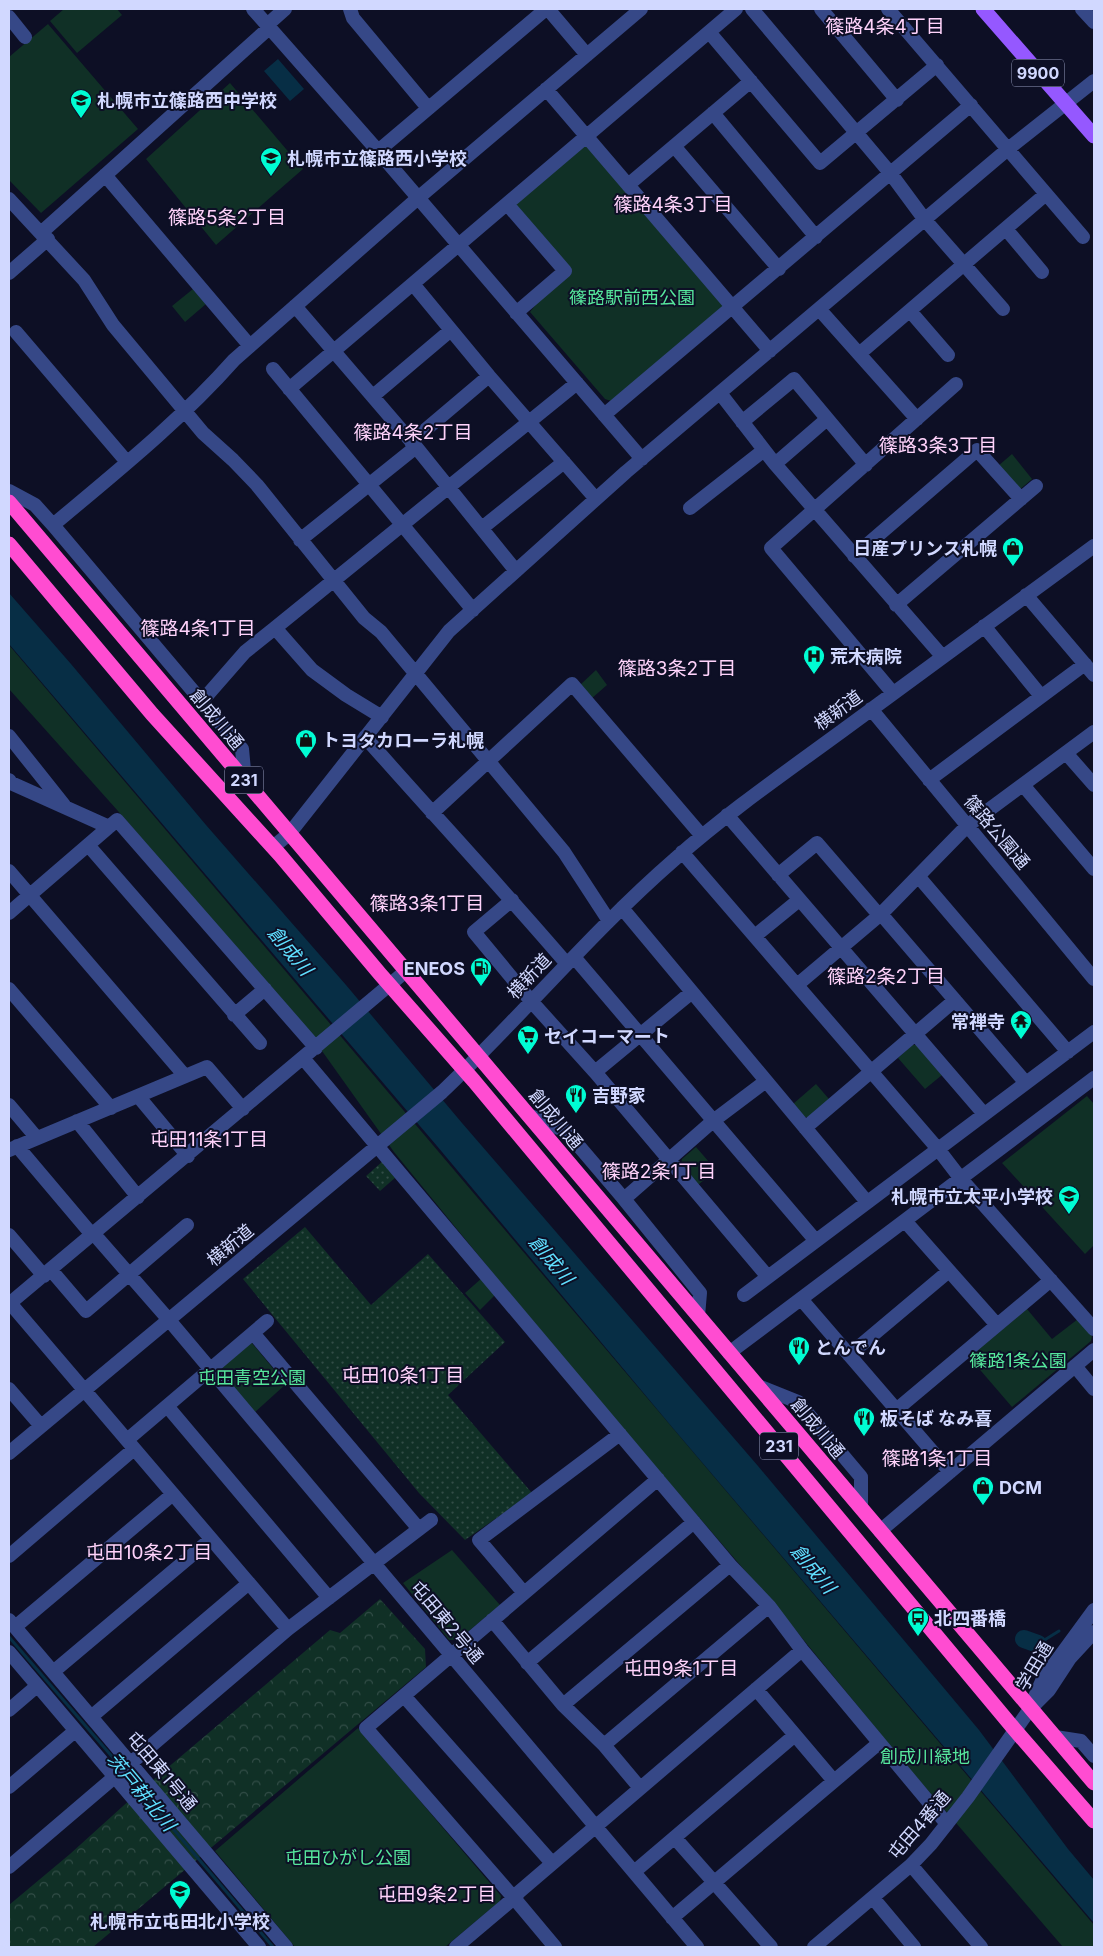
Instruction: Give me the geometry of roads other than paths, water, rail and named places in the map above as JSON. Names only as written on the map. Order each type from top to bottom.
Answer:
[{"type":"highway","name":"創成川通","points":[[9,502],[1094,1783]]},
{"type":"highway","name":"231","points":[[9,544],[152,714],[273,847],[464,1071],[1015,1730],[1094,1821]]},
{"type":"highway","points":[[152,714],[173,697]]},
{"type":"main road","name":"9900","points":[[983,9],[1094,136]]},
{"type":"street","points":[[253,9],[378,151],[642,459]]},
{"type":"street","points":[[9,273],[105,176],[285,9]]},
{"type":"street","points":[[350,9],[353,18],[428,108]]},
{"type":"street","points":[[378,151],[547,9],[587,54]]},
{"type":"street","points":[[53,525],[127,462],[210,387],[234,360],[418,198],[641,9]]},
{"type":"street","points":[[289,389],[736,9]]},
{"type":"street","points":[[752,9],[891,174],[925,220],[1003,309]]},
{"type":"street","points":[[821,9],[897,100]]},
{"type":"street","points":[[888,9],[1083,237]]},
{"type":"street","points":[[1082,9],[1094,22]]},
{"type":"street","points":[[9,17],[25,37]]},
{"type":"street","points":[[709,32],[820,163],[937,66]]},
{"type":"street","points":[[628,185],[751,81]]},
{"type":"street","points":[[273,847],[289,834],[449,631],[642,459],[1008,149],[1094,81]]},
{"type":"street","points":[[546,90],[770,351]]},
{"type":"street","points":[[604,415],[971,105]]},
{"type":"street","points":[[713,113],[816,237]]},
{"type":"street","points":[[674,146],[779,268]]},
{"type":"street","points":[[105,176],[250,346]]},
{"type":"street","points":[[859,354],[1046,194]]},
{"type":"street","points":[[9,199],[84,280],[113,325],[203,433],[233,460],[257,486],[364,618],[382,632],[564,852],[609,921]]},
{"type":"street","points":[[507,204],[564,271],[516,313]]},
{"type":"street","points":[[1006,228],[1042,272]]},
{"type":"street","points":[[414,284],[489,376],[596,499]]},
{"type":"street","points":[[296,306],[414,444],[516,571]]},
{"type":"street","points":[[819,309],[917,419]]},
{"type":"street","points":[[910,311],[948,355]]},
{"type":"street","points":[[372,396],[451,330]]},
{"type":"street","points":[[16,332],[127,462]]},
{"type":"street","points":[[273,369],[473,610]]},
{"type":"street","points":[[300,540],[369,485],[489,376]]},
{"type":"street","points":[[742,422],[794,380],[866,465]]},
{"type":"street","points":[[203,700],[245,652],[577,383]]},
{"type":"street","points":[[893,693],[771,548],[956,384]]},
{"type":"street","points":[[720,393],[775,464],[942,656]]},
{"type":"street","points":[[775,464],[827,419]]},
{"type":"street","points":[[690,508],[764,450]]},
{"type":"street","points":[[854,556],[977,450],[1021,499]]},
{"type":"street","points":[[482,528],[564,462]]},
{"type":"street","points":[[896,605],[1036,486]]},
{"type":"street","points":[[9,491],[35,505],[203,700],[242,749],[245,781]]},
{"type":"street","name":"横新道","points":[[9,1453],[442,1092],[479,1057],[570,960],[622,908],[682,852],[727,815],[942,656],[1094,547]]},
{"type":"street","points":[[1026,595],[1094,674]]},
{"type":"street","points":[[984,626],[1041,696]]},
{"type":"street","points":[[275,628],[312,670],[346,695],[382,717]]},
{"type":"street","points":[[929,780],[1085,664]]},
{"type":"street","points":[[432,813],[572,684],[702,836]]},
{"type":"street","name":"篠路公園通","points":[[872,709],[1094,979]]},
{"type":"street","points":[[797,985],[880,914],[967,826],[1094,732]]},
{"type":"street","points":[[9,736],[66,808]]},
{"type":"street","points":[[365,738],[512,900],[640,1035],[816,1241]]},
{"type":"street","points":[[1066,753],[1094,785]]},
{"type":"street","points":[[9,780],[109,827]]},
{"type":"street","points":[[1023,785],[1094,869]]},
{"type":"street","points":[[727,815],[984,1114]]},
{"type":"street","points":[[9,913],[117,820],[265,989],[321,1043]]},
{"type":"street","points":[[778,875],[817,842],[1026,1083]]},
{"type":"street","points":[[88,845],[260,1043]]},
{"type":"street","points":[[682,852],[961,1178],[1094,1329]]},
{"type":"street","points":[[9,871],[185,1076]]},
{"type":"street","points":[[918,876],[1068,1052]]},
{"type":"street","points":[[512,900],[474,932],[532,1001],[596,1072],[768,1277]]},
{"type":"street","points":[[755,936],[799,900]]},
{"type":"street","points":[[622,908],[867,1202]]},
{"type":"street","points":[[288,1629],[9,1304],[406,972]]},
{"type":"street","points":[[9,989],[111,1108]]},
{"type":"street","points":[[234,1015],[265,989]]},
{"type":"street","points":[[596,1072],[692,992]]},
{"type":"street","points":[[806,1128],[955,1000]]},
{"type":"street","points":[[744,1295],[1094,1032]]},
{"type":"street","points":[[303,1058],[730,1565],[769,1606],[802,1650],[947,1824]]},
{"type":"street","points":[[13,1148],[207,1067],[243,1109]]},
{"type":"street","points":[[730,1353],[1094,1078]]},
{"type":"street","points":[[624,1199],[713,1121],[766,1081]]},
{"type":"street","points":[[138,1096],[188,1156]]},
{"type":"street","points":[[9,1105],[36,1137]]},
{"type":"street","points":[[527,1114],[566,1132],[624,1199],[700,1293],[698,1316]]},
{"type":"street","points":[[76,1121],[138,1197]]},
{"type":"street","name":"屯田東2号通","points":[[13,1148],[130,1274],[697,1947]]},
{"type":"street","points":[[905,1220],[998,1325]]},
{"type":"street","points":[[9,1235],[86,1311],[187,1225]]},
{"type":"street","points":[[850,1356],[949,1270]]},
{"type":"street","points":[[896,1410],[1051,1280]]},
{"type":"street","points":[[801,1299],[950,1472]]},
{"type":"street","points":[[9,1556],[130,1445],[167,1406],[267,1322]]},
{"type":"street","points":[[253,1333],[419,1529]]},
{"type":"street","points":[[880,1531],[1094,1350]]},
{"type":"street","points":[[1075,1366],[1094,1389]]},
{"type":"street","points":[[9,1389],[41,1426]]},
{"type":"street","points":[[167,1406],[328,1598]]},
{"type":"street","points":[[524,1593],[479,1540],[620,1434]]},
{"type":"street","points":[[556,1947],[366,1728],[658,1479]]},
{"type":"street","points":[[12,1624],[172,1494]]},
{"type":"street","points":[[9,1867],[288,1629],[431,1520]]},
{"type":"street","points":[[527,1663],[694,1522]]},
{"type":"street","points":[[53,1672],[211,1538]]},
{"type":"street","points":[[563,1706],[730,1565]]},
{"type":"street","points":[[91,1717],[250,1583]]},
{"type":"street","points":[[604,1745],[769,1606]]},
{"type":"street","name":"学田通","points":[[1030,1709],[1042,1681],[1094,1610]]},
{"type":"street","points":[[492,1620],[563,1706],[604,1745],[640,1788]]},
{"type":"street","name":"屯田東1号通","points":[[12,1624],[91,1717],[123,1770],[259,1947]]},
{"type":"street","name":"学田通","points":[[1030,1709],[1048,1690],[1070,1658],[1094,1632]]},
{"type":"street","points":[[456,1947],[802,1650]]},
{"type":"street","name":"屯田東1号通","points":[[9,1652],[75,1731],[123,1770],[286,1947]]},
{"type":"street","points":[[9,1710],[37,1686]]},
{"type":"street","points":[[756,1689],[834,1781]]},
{"type":"street","points":[[404,1696],[552,1863]]},
{"type":"street","name":"屯田4番通","points":[[814,1947],[830,1942],[873,1898],[911,1865],[969,1796],[1030,1709]]},
{"type":"street","points":[[9,1787],[75,1731]]},
{"type":"street","points":[[634,1872],[795,1735]]},
{"type":"street","points":[[1055,1737],[1081,1741],[1094,1756]]},
{"type":"street","points":[[672,1918],[879,1743]]},
{"type":"street","points":[[675,1838],[771,1947]]},
{"type":"street","points":[[911,1865],[981,1947]]},
{"type":"street","points":[[873,1898],[914,1947]]},
{"type":"water","points":[[278,59],[304,89],[290,101],[264,71]]},
{"type":"water","name":"創成川","points":[[9,593],[206,825],[346,985],[462,1123],[758,1466],[979,1730],[1068,1849],[1094,1880],[1094,1923],[672,1427],[437,1146],[9,644]]},
{"type":"waterway","points":[[1038,1644],[1059,1631]]},
{"type":"waterway","name":"茨戸耕北川","points":[[9,1637],[121,1767]]},
{"type":"waterway","points":[[1024,1639],[1038,1644]]},
{"type":"waterway","name":"茨戸耕北川","points":[[125,1772],[273,1947]]},
{"type":"place","name":"札幌市立篠路西中学校","points":[[81,119]]},
{"type":"place","name":"札幌市立篠路西小学校","points":[[271,177]]},
{"type":"place","name":"日産プリンス札幌","points":[[1013,567]]},
{"type":"place","name":"荒木病院","points":[[814,675]]},
{"type":"place","name":"トヨタカローラ札幌","points":[[306,759]]},
{"type":"place","name":"ENEOS","points":[[481,987]]},
{"type":"place","name":"常禅寺","points":[[1021,1040]]},
{"type":"place","name":"セイコーマート","points":[[528,1055]]},
{"type":"place","name":"吉野家","points":[[576,1114]]},
{"type":"place","name":"札幌市立太平小学校","points":[[1069,1215]]},
{"type":"place","name":"とんでん","points":[[799,1366]]},
{"type":"place","name":"板そば なみ喜","points":[[864,1437]]},
{"type":"place","name":"DCM","points":[[983,1506]]},
{"type":"place","name":"北四番橋","points":[[918,1637]]},
{"type":"place","name":"札幌市立屯田北小学校","points":[[180,1910]]},
{"type":"district","name":"篠路4条4丁目","points":[[885,26]]},
{"type":"district","name":"篠路4条3丁目","points":[[673,204]]},
{"type":"district","name":"篠路5条2丁目","points":[[227,217]]},
{"type":"district","name":"篠路4条2丁目","points":[[413,432]]},
{"type":"district","name":"篠路3条3丁目","points":[[938,445]]},
{"type":"district","name":"篠路4条1丁目","points":[[198,628]]},
{"type":"district","name":"篠路3条2丁目","points":[[677,668]]},
{"type":"district","name":"篠路3条1丁目","points":[[427,903]]},
{"type":"district","name":"篠路2条2丁目","points":[[886,976]]},
{"type":"district","name":"屯田11条1丁目","points":[[209,1139]]},
{"type":"district","name":"篠路2条1丁目","points":[[659,1171]]},
{"type":"district","name":"屯田10条1丁目","points":[[403,1375]]},
{"type":"district","name":"篠路1条1丁目","points":[[937,1458]]},
{"type":"district","name":"屯田10条2丁目","points":[[149,1552]]},
{"type":"district","name":"屯田9条1丁目","points":[[681,1668]]},
{"type":"district","name":"屯田9条2丁目","points":[[437,1894]]},
{"type":"park label","name":"篠路駅前西公園","points":[[632,297]]},
{"type":"park label","name":"篠路1条公園","points":[[1018,1360]]},
{"type":"park label","name":"屯田青空公園","points":[[252,1377]]},
{"type":"park label","name":"創成川緑地","points":[[925,1756]]},
{"type":"park label","name":"屯田ひがし公園","points":[[348,1857]]}]
